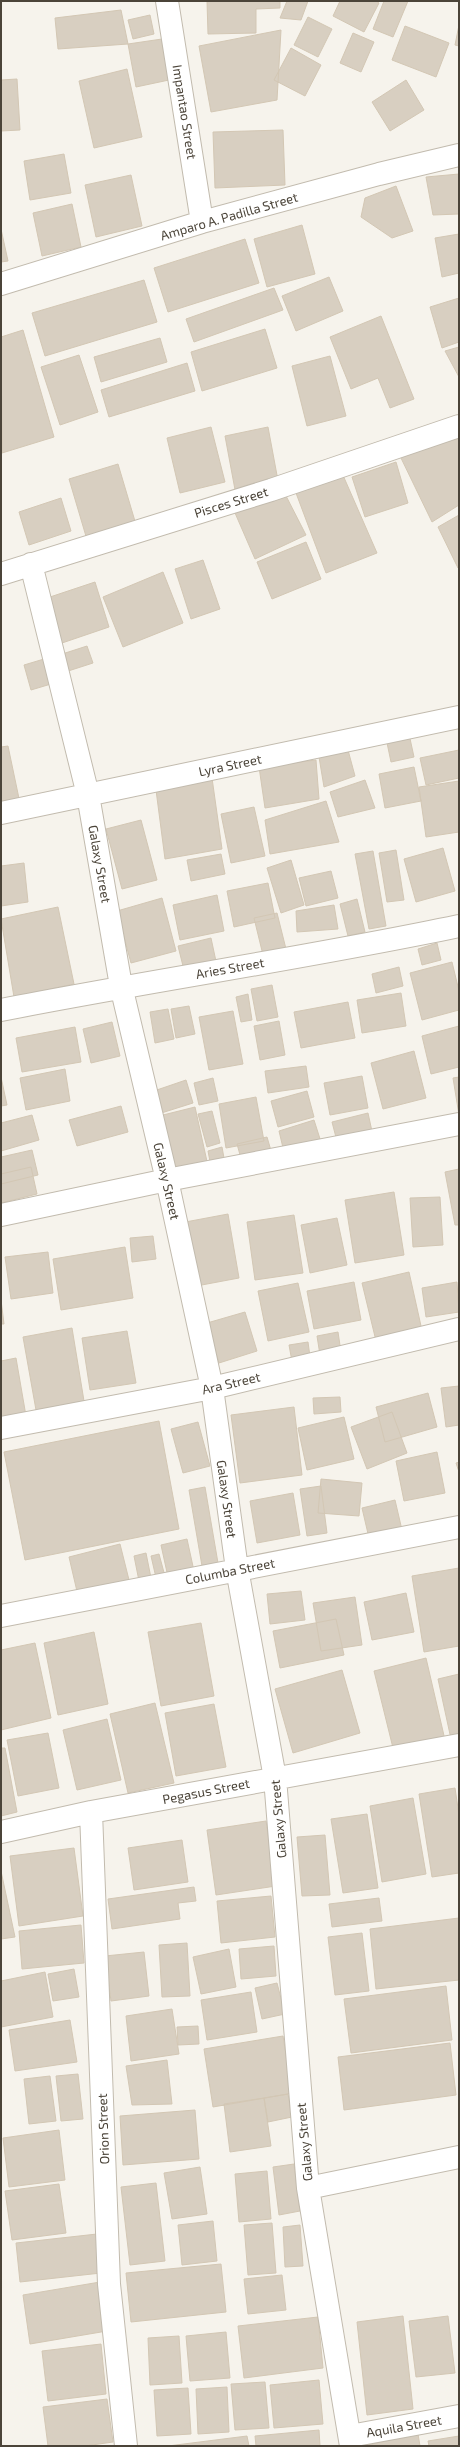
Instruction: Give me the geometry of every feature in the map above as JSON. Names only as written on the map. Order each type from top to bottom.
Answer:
[{"type":"street","name":"Impantao Street","points":[[167,1],[202,222]]},
{"type":"street","name":"Amparo A. Padilla Street","points":[[1,284],[202,222],[379,174],[459,155]]},
{"type":"street","name":"Pisces Street","points":[[1,574],[271,490],[459,426]]},
{"type":"street","name":"Galaxy Street","points":[[31,564],[88,795],[121,986],[167,1180],[212,1388],[237,1569],[275,1778],[308,2188],[350,2441]]},
{"type":"street","name":"Lyra Street","points":[[1,813],[459,718]]},
{"type":"street","name":"Aries Street","points":[[1,1010],[121,986],[394,940],[459,926]]},
{"type":"street","points":[[1,1215],[167,1180],[459,1124]]},
{"type":"street","name":"Ara Street","points":[[1,1428],[212,1388],[459,1330]]},
{"type":"street","name":"Columba Street","points":[[1,1616],[237,1569],[459,1528]]},
{"type":"street","name":"Pegasus Street","points":[[1,1832],[91,1812],[459,1745]]},
{"type":"street","name":"Orion Street","points":[[91,1812],[109,2284],[126,2446]]},
{"type":"street","points":[[308,2188],[459,2157]]},
{"type":"street","name":"Aquila Street","points":[[350,2441],[459,2416]]},
{"type":"building","points":[[207,1],[280,1],[280,8],[256,9],[256,33],[208,34]]},
{"type":"building","points":[[287,1],[308,1],[301,20],[280,18]]},
{"type":"building","points":[[340,1],[376,1],[379,3],[364,32],[333,16]]},
{"type":"building","points":[[384,1],[408,1],[393,37],[373,29]]},
{"type":"building","points":[[121,10],[128,44],[58,49],[55,18]]},
{"type":"building","points":[[150,15],[154,34],[133,39],[128,20]]},
{"type":"building","points":[[308,17],[332,29],[318,57],[294,45]]},
{"type":"building","points":[[459,25],[459,46],[455,45]]},
{"type":"building","points":[[405,26],[449,43],[436,77],[392,60]]},
{"type":"building","points":[[281,30],[277,100],[211,112],[199,46]]},
{"type":"building","points":[[353,33],[374,42],[361,72],[340,63]]},
{"type":"building","points":[[162,39],[169,80],[136,87],[128,44]]},
{"type":"building","points":[[291,48],[321,65],[305,96],[274,80]]},
{"type":"building","points":[[127,69],[142,137],[94,148],[79,81]]},
{"type":"building","points":[[17,79],[20,130],[1,131],[1,80]]},
{"type":"building","points":[[406,80],[424,110],[390,131],[372,102]]},
{"type":"building","points":[[283,130],[285,185],[215,188],[213,132]]},
{"type":"building","points":[[64,154],[71,193],[30,200],[24,161]]},
{"type":"building","points":[[459,174],[459,214],[433,215],[426,177]]},
{"type":"building","points":[[131,175],[142,226],[96,237],[85,185]]},
{"type":"building","points":[[396,186],[413,231],[392,238],[361,217],[365,198]]},
{"type":"building","points":[[72,204],[81,247],[42,256],[33,213]]},
{"type":"building","points":[[302,225],[315,274],[267,287],[254,239]]},
{"type":"building","points":[[1,229],[8,261],[1,262]]},
{"type":"building","points":[[459,234],[459,273],[442,277],[435,238]]},
{"type":"building","points":[[245,239],[259,283],[168,312],[154,268]]},
{"type":"building","points":[[329,277],[343,311],[296,331],[282,296]]},
{"type":"building","points":[[144,280],[157,322],[45,356],[32,313]]},
{"type":"building","points":[[274,288],[283,310],[194,342],[186,319]]},
{"type":"building","points":[[459,298],[459,342],[442,348],[430,307]]},
{"type":"building","points":[[381,316],[414,399],[390,408],[378,378],[351,389],[330,337]]},
{"type":"building","points":[[265,329],[277,368],[202,391],[191,352]]},
{"type":"building","points":[[23,330],[54,437],[2,453],[1,337]]},
{"type":"building","points":[[160,338],[167,362],[101,382],[94,357]]},
{"type":"building","points":[[459,347],[459,377],[445,351]]},
{"type":"building","points":[[79,355],[98,412],[60,425],[41,367]]},
{"type":"building","points":[[330,356],[346,416],[307,426],[292,366]]},
{"type":"building","points":[[187,363],[195,391],[109,417],[101,390]]},
{"type":"building","points":[[211,427],[225,482],[180,493],[167,438]]},
{"type":"building","points":[[268,427],[279,486],[236,495],[225,436]]},
{"type":"building","points":[[459,430],[459,505],[432,522],[400,456]]},
{"type":"building","points":[[396,462],[408,503],[365,517],[352,477]]},
{"type":"building","points":[[118,464],[137,528],[88,543],[69,479]]},
{"type":"building","points":[[342,473],[377,553],[326,573],[296,493]]},
{"type":"building","points":[[283,490],[306,535],[255,559],[232,506]]},
{"type":"building","points":[[61,498],[71,531],[29,545],[19,512]]},
{"type":"building","points":[[459,515],[459,567],[458,568],[438,527]]},
{"type":"building","points":[[306,542],[321,579],[272,599],[257,562]]},
{"type":"building","points":[[203,560],[220,609],[191,619],[175,569]]},
{"type":"building","points":[[163,572],[183,623],[123,647],[103,597]]},
{"type":"building","points":[[95,582],[109,627],[62,643],[47,598]]},
{"type":"building","points":[[87,646],[93,663],[62,673],[56,656]]},
{"type":"building","points":[[44,659],[51,684],[31,690],[24,665]]},
{"type":"building","points":[[409,734],[414,757],[391,762],[386,738]]},
{"type":"building","points":[[8,746],[21,808],[1,812],[1,747]]},
{"type":"building","points":[[348,750],[355,776],[324,787],[319,757]]},
{"type":"building","points":[[459,750],[459,778],[426,785],[420,758]]},
{"type":"building","points":[[316,760],[319,799],[265,808],[259,767]]},
{"type":"building","points":[[414,767],[421,801],[385,808],[379,774]]},
{"type":"building","points":[[212,778],[222,849],[165,859],[156,790]]},
{"type":"building","points":[[365,780],[375,808],[338,817],[330,792]]},
{"type":"building","points":[[459,781],[459,832],[426,837],[419,787]]},
{"type":"building","points":[[326,801],[339,842],[270,854],[265,820]]},
{"type":"building","points":[[254,807],[265,856],[231,863],[221,814]]},
{"type":"building","points":[[141,820],[157,880],[122,889],[106,829]]},
{"type":"building","points":[[443,848],[455,891],[416,902],[404,859]]},
{"type":"building","points":[[396,850],[404,900],[387,902],[379,853]]},
{"type":"building","points":[[373,851],[386,926],[369,929],[355,854]]},
{"type":"building","points":[[221,854],[225,874],[191,881],[187,860]]},
{"type":"building","points":[[291,860],[304,905],[281,913],[267,868]]},
{"type":"building","points":[[24,863],[28,902],[1,906],[1,866]]},
{"type":"building","points":[[331,871],[338,898],[306,906],[299,878]]},
{"type":"building","points":[[268,883],[275,918],[234,927],[227,891]]},
{"type":"building","points":[[217,895],[224,931],[180,940],[173,905]]},
{"type":"building","points":[[162,898],[176,951],[131,963],[117,911]]},
{"type":"building","points":[[357,899],[365,932],[348,936],[340,904]]},
{"type":"building","points":[[334,905],[338,929],[297,932],[296,911]]},
{"type":"building","points":[[58,907],[74,984],[14,997],[1,919]]},
{"type":"building","points":[[277,913],[286,949],[263,955],[254,918]]},
{"type":"building","points":[[211,938],[217,966],[185,974],[178,946]]},
{"type":"building","points":[[437,943],[441,960],[422,965],[418,949]]},
{"type":"building","points":[[452,962],[459,991],[459,1010],[422,1020],[410,973]]},
{"type":"building","points":[[399,967],[403,986],[376,993],[372,974]]},
{"type":"building","points":[[272,985],[278,1017],[257,1021],[251,989]]},
{"type":"building","points":[[401,993],[406,1026],[362,1033],[357,1000]]},
{"type":"building","points":[[248,994],[252,1020],[241,1022],[236,997]]},
{"type":"building","points":[[348,1002],[355,1038],[301,1048],[294,1012]]},
{"type":"building","points":[[189,1006],[195,1034],[176,1038],[171,1009]]},
{"type":"building","points":[[168,1009],[174,1039],[155,1043],[150,1012]]},
{"type":"building","points":[[233,1011],[243,1064],[209,1070],[199,1017]]},
{"type":"building","points":[[279,1021],[285,1055],[260,1060],[254,1026]]},
{"type":"building","points":[[112,1022],[120,1056],[91,1063],[83,1029]]},
{"type":"building","points":[[459,1026],[459,1067],[431,1074],[422,1036]]},
{"type":"building","points":[[75,1027],[81,1062],[22,1072],[16,1038]]},
{"type":"building","points":[[414,1051],[426,1098],[383,1109],[371,1063]]},
{"type":"building","points":[[306,1066],[309,1087],[268,1093],[265,1071]]},
{"type":"building","points":[[65,1069],[70,1101],[26,1110],[20,1078]]},
{"type":"building","points":[[362,1076],[368,1108],[330,1115],[324,1083]]},
{"type":"building","points":[[1,1077],[7,1105],[1,1106]]},
{"type":"building","points":[[459,1077],[459,1115],[453,1078]]},
{"type":"building","points":[[213,1078],[218,1101],[199,1105],[194,1083]]},
{"type":"building","points":[[186,1080],[193,1103],[155,1115],[148,1093]]},
{"type":"building","points":[[307,1091],[314,1117],[278,1127],[271,1101]]},
{"type":"building","points":[[256,1097],[264,1141],[226,1148],[219,1104]]},
{"type":"building","points":[[121,1106],[128,1132],[77,1146],[69,1120]]},
{"type":"building","points":[[195,1107],[208,1166],[168,1176],[155,1117]]},
{"type":"building","points":[[212,1111],[220,1143],[207,1147],[198,1114]]},
{"type":"building","points":[[368,1113],[373,1136],[338,1145],[332,1122]]},
{"type":"building","points":[[32,1115],[39,1140],[1,1151],[1,1123]]},
{"type":"building","points":[[314,1120],[321,1142],[284,1152],[279,1131]]},
{"type":"building","points":[[267,1137],[272,1154],[242,1162],[237,1144]]},
{"type":"building","points":[[222,1147],[226,1169],[212,1172],[208,1151]]},
{"type":"building","points":[[32,1150],[38,1175],[1,1184],[1,1157]]},
{"type":"building","points":[[31,1167],[37,1194],[1,1203],[1,1174]]},
{"type":"building","points":[[459,1169],[459,1225],[455,1225],[445,1172]]},
{"type":"building","points":[[394,1192],[404,1255],[355,1263],[345,1200]]},
{"type":"building","points":[[440,1197],[443,1245],[413,1247],[410,1198]]},
{"type":"building","points":[[228,1214],[239,1278],[191,1287],[180,1223]]},
{"type":"building","points":[[294,1215],[303,1273],[255,1280],[247,1222]]},
{"type":"building","points":[[337,1218],[347,1265],[310,1273],[301,1225]]},
{"type":"building","points":[[153,1236],[156,1259],[132,1262],[130,1238]]},
{"type":"building","points":[[125,1247],[133,1298],[61,1310],[53,1259]]},
{"type":"building","points":[[48,1252],[53,1293],[11,1299],[5,1257]]},
{"type":"building","points":[[409,1272],[423,1335],[377,1345],[362,1283]]},
{"type":"building","points":[[354,1282],[361,1320],[314,1329],[307,1291]]},
{"type":"building","points":[[457,1282],[459,1312],[426,1317],[422,1288]]},
{"type":"building","points":[[298,1283],[309,1332],[268,1341],[258,1291]]},
{"type":"building","points":[[1,1300],[4,1324],[1,1324]]},
{"type":"building","points":[[245,1312],[257,1351],[219,1363],[207,1323]]},
{"type":"building","points":[[72,1328],[84,1401],[36,1410],[23,1337]]},
{"type":"building","points":[[127,1331],[136,1383],[90,1390],[82,1338]]},
{"type":"building","points":[[338,1332],[341,1352],[320,1355],[317,1336]]},
{"type":"building","points":[[308,1342],[311,1364],[293,1367],[289,1345]]},
{"type":"building","points":[[16,1358],[26,1416],[1,1421],[1,1361]]},
{"type":"building","points":[[459,1386],[459,1425],[446,1427],[441,1388]]},
{"type":"building","points":[[428,1393],[437,1427],[385,1442],[376,1407]]},
{"type":"building","points":[[340,1397],[341,1412],[314,1414],[313,1398]]},
{"type":"building","points":[[294,1407],[302,1475],[240,1483],[231,1415]]},
{"type":"building","points":[[392,1412],[407,1453],[367,1469],[351,1427]]},
{"type":"building","points":[[344,1417],[354,1459],[307,1470],[298,1428]]},
{"type":"building","points":[[159,1421],[179,1529],[25,1560],[4,1452]]},
{"type":"building","points":[[198,1422],[210,1466],[183,1473],[171,1429]]},
{"type":"building","points":[[437,1452],[445,1493],[404,1501],[396,1461]]},
{"type":"building","points":[[459,1462],[459,1472],[456,1463]]},
{"type":"building","points":[[321,1479],[362,1483],[359,1516],[318,1513]]},
{"type":"building","points":[[321,1486],[327,1533],[307,1536],[300,1489]]},
{"type":"building","points":[[205,1487],[218,1563],[202,1566],[189,1490]]},
{"type":"building","points":[[293,1493],[300,1535],[257,1543],[250,1501]]},
{"type":"building","points":[[395,1500],[402,1530],[369,1538],[362,1508]]},
{"type":"building","points":[[187,1539],[194,1571],[168,1577],[161,1545]]},
{"type":"building","points":[[120,1544],[131,1588],[79,1600],[69,1557]]},
{"type":"building","points":[[146,1553],[152,1583],[140,1586],[134,1556]]},
{"type":"building","points":[[159,1554],[166,1580],[157,1582],[151,1556]]},
{"type":"building","points":[[459,1568],[459,1646],[424,1652],[412,1576]]},
{"type":"building","points":[[301,1591],[305,1620],[270,1624],[267,1594]]},
{"type":"building","points":[[406,1593],[414,1632],[372,1640],[364,1602]]},
{"type":"building","points":[[355,1597],[362,1645],[321,1651],[313,1603]]},
{"type":"building","points":[[336,1619],[344,1655],[280,1668],[273,1631]]},
{"type":"building","points":[[201,1623],[214,1696],[161,1706],[148,1632]]},
{"type":"building","points":[[94,1632],[108,1704],[58,1715],[44,1643]]},
{"type":"building","points":[[35,1643],[51,1718],[1,1730],[1,1650]]},
{"type":"building","points":[[426,1658],[445,1740],[394,1752],[374,1671]]},
{"type":"building","points":[[342,1670],[360,1733],[293,1753],[275,1689]]},
{"type":"building","points":[[459,1674],[459,1737],[451,1739],[438,1679]]},
{"type":"building","points":[[155,1703],[174,1783],[128,1793],[110,1714]]},
{"type":"building","points":[[214,1704],[226,1767],[176,1776],[165,1713]]},
{"type":"building","points":[[107,1719],[121,1780],[77,1790],[63,1730]]},
{"type":"building","points":[[48,1733],[59,1788],[18,1796],[7,1740]]},
{"type":"building","points":[[1,1748],[5,1748],[17,1812],[1,1816]]},
{"type":"building","points":[[455,1788],[459,1815],[459,1873],[432,1877],[419,1794]]},
{"type":"building","points":[[413,1798],[426,1874],[382,1882],[370,1806]]},
{"type":"building","points":[[367,1814],[378,1888],[343,1893],[331,1819]]},
{"type":"building","points":[[266,1821],[276,1886],[216,1895],[207,1830]]},
{"type":"building","points":[[325,1835],[330,1895],[302,1896],[297,1837]]},
{"type":"building","points":[[182,1840],[188,1882],[134,1890],[128,1848]]},
{"type":"building","points":[[74,1848],[83,1916],[19,1926],[10,1856]]},
{"type":"building","points":[[1,1871],[15,1937],[1,1939]]},
{"type":"building","points":[[194,1887],[196,1901],[178,1903],[180,1919],[112,1929],[108,1899]]},
{"type":"building","points":[[271,1896],[275,1937],[221,1943],[217,1901]]},
{"type":"building","points":[[379,1898],[382,1921],[332,1927],[329,1904]]},
{"type":"building","points":[[459,1918],[459,1980],[376,1989],[370,1929]]},
{"type":"building","points":[[81,1925],[84,1963],[22,1969],[19,1931]]},
{"type":"building","points":[[362,1933],[369,1991],[335,1995],[328,1937]]},
{"type":"building","points":[[187,1943],[190,1996],[162,1997],[159,1945]]},
{"type":"building","points":[[274,1946],[276,1976],[241,1979],[239,1949]]},
{"type":"building","points":[[229,1949],[236,1987],[201,1994],[193,1957]]},
{"type":"building","points":[[144,1952],[149,1996],[111,2001],[105,1956]]},
{"type":"building","points":[[74,1969],[79,1997],[53,2001],[48,1974]]},
{"type":"building","points":[[45,1972],[53,2017],[1,2027],[1,1981]]},
{"type":"building","points":[[277,1983],[285,2014],[262,2019],[255,1988]]},
{"type":"building","points":[[446,1986],[452,2040],[351,2053],[344,1999]]},
{"type":"building","points":[[251,1992],[257,2032],[207,2040],[201,2000]]},
{"type":"building","points":[[172,2009],[179,2054],[131,2061],[126,2016]]},
{"type":"building","points":[[70,2020],[77,2062],[15,2071],[9,2030]]},
{"type":"building","points":[[198,2026],[199,2044],[178,2045],[177,2027]]},
{"type":"building","points":[[283,2036],[292,2091],[288,2094],[213,2107],[204,2049]]},
{"type":"building","points":[[450,2043],[456,2095],[344,2110],[338,2057]]},
{"type":"building","points":[[167,2060],[172,2104],[132,2105],[126,2066]]},
{"type":"building","points":[[78,2074],[83,2119],[61,2121],[56,2076]]},
{"type":"building","points":[[50,2076],[56,2121],[29,2124],[24,2079]]},
{"type":"building","points":[[288,2094],[292,2117],[268,2122],[264,2098]]},
{"type":"building","points":[[264,2098],[271,2146],[230,2152],[224,2104]]},
{"type":"building","points":[[195,2110],[199,2159],[123,2165],[120,2116]]},
{"type":"building","points":[[59,2130],[65,2180],[9,2187],[3,2138]]},
{"type":"building","points":[[294,2164],[300,2211],[279,2215],[273,2167]]},
{"type":"building","points":[[200,2167],[207,2214],[172,2219],[164,2173]]},
{"type":"building","points":[[267,2171],[271,2219],[239,2222],[235,2174]]},
{"type":"building","points":[[156,2183],[165,2261],[130,2265],[121,2187]]},
{"type":"building","points":[[59,2184],[66,2233],[12,2240],[5,2191]]},
{"type":"building","points":[[213,2221],[217,2261],[182,2265],[178,2225]]},
{"type":"building","points":[[272,2223],[276,2273],[248,2275],[244,2225]]},
{"type":"building","points":[[300,2225],[303,2266],[285,2267],[283,2227]]},
{"type":"building","points":[[97,2234],[101,2273],[20,2282],[16,2243]]},
{"type":"building","points":[[221,2264],[226,2312],[131,2322],[126,2273]]},
{"type":"building","points":[[282,2275],[286,2310],[248,2314],[244,2279]]},
{"type":"building","points":[[100,2282],[107,2331],[30,2344],[23,2295]]},
{"type":"building","points":[[403,2316],[413,2409],[367,2415],[357,2322]]},
{"type":"building","points":[[448,2316],[455,2373],[416,2377],[409,2321]]},
{"type":"building","points":[[318,2317],[323,2368],[244,2378],[238,2326]]},
{"type":"building","points":[[226,2332],[230,2378],[190,2381],[186,2336]]},
{"type":"building","points":[[179,2336],[182,2383],[150,2385],[148,2338]]},
{"type":"building","points":[[101,2344],[106,2394],[48,2401],[42,2351]]},
{"type":"building","points":[[319,2380],[323,2424],[274,2428],[270,2385]]},
{"type":"building","points":[[265,2382],[269,2428],[235,2430],[231,2384]]},
{"type":"building","points":[[227,2387],[229,2432],[198,2434],[196,2389]]},
{"type":"building","points":[[188,2388],[191,2434],[157,2436],[154,2390]]},
{"type":"building","points":[[107,2399],[113,2442],[85,2446],[48,2446],[43,2407]]},
{"type":"building","points":[[319,2430],[320,2446],[256,2446],[255,2436]]},
{"type":"building","points":[[418,2434],[420,2446],[363,2446]]},
{"type":"building","points":[[247,2436],[249,2446],[168,2446]]},
{"type":"building","points":[[459,2436],[459,2446],[429,2446],[428,2441]]}]
